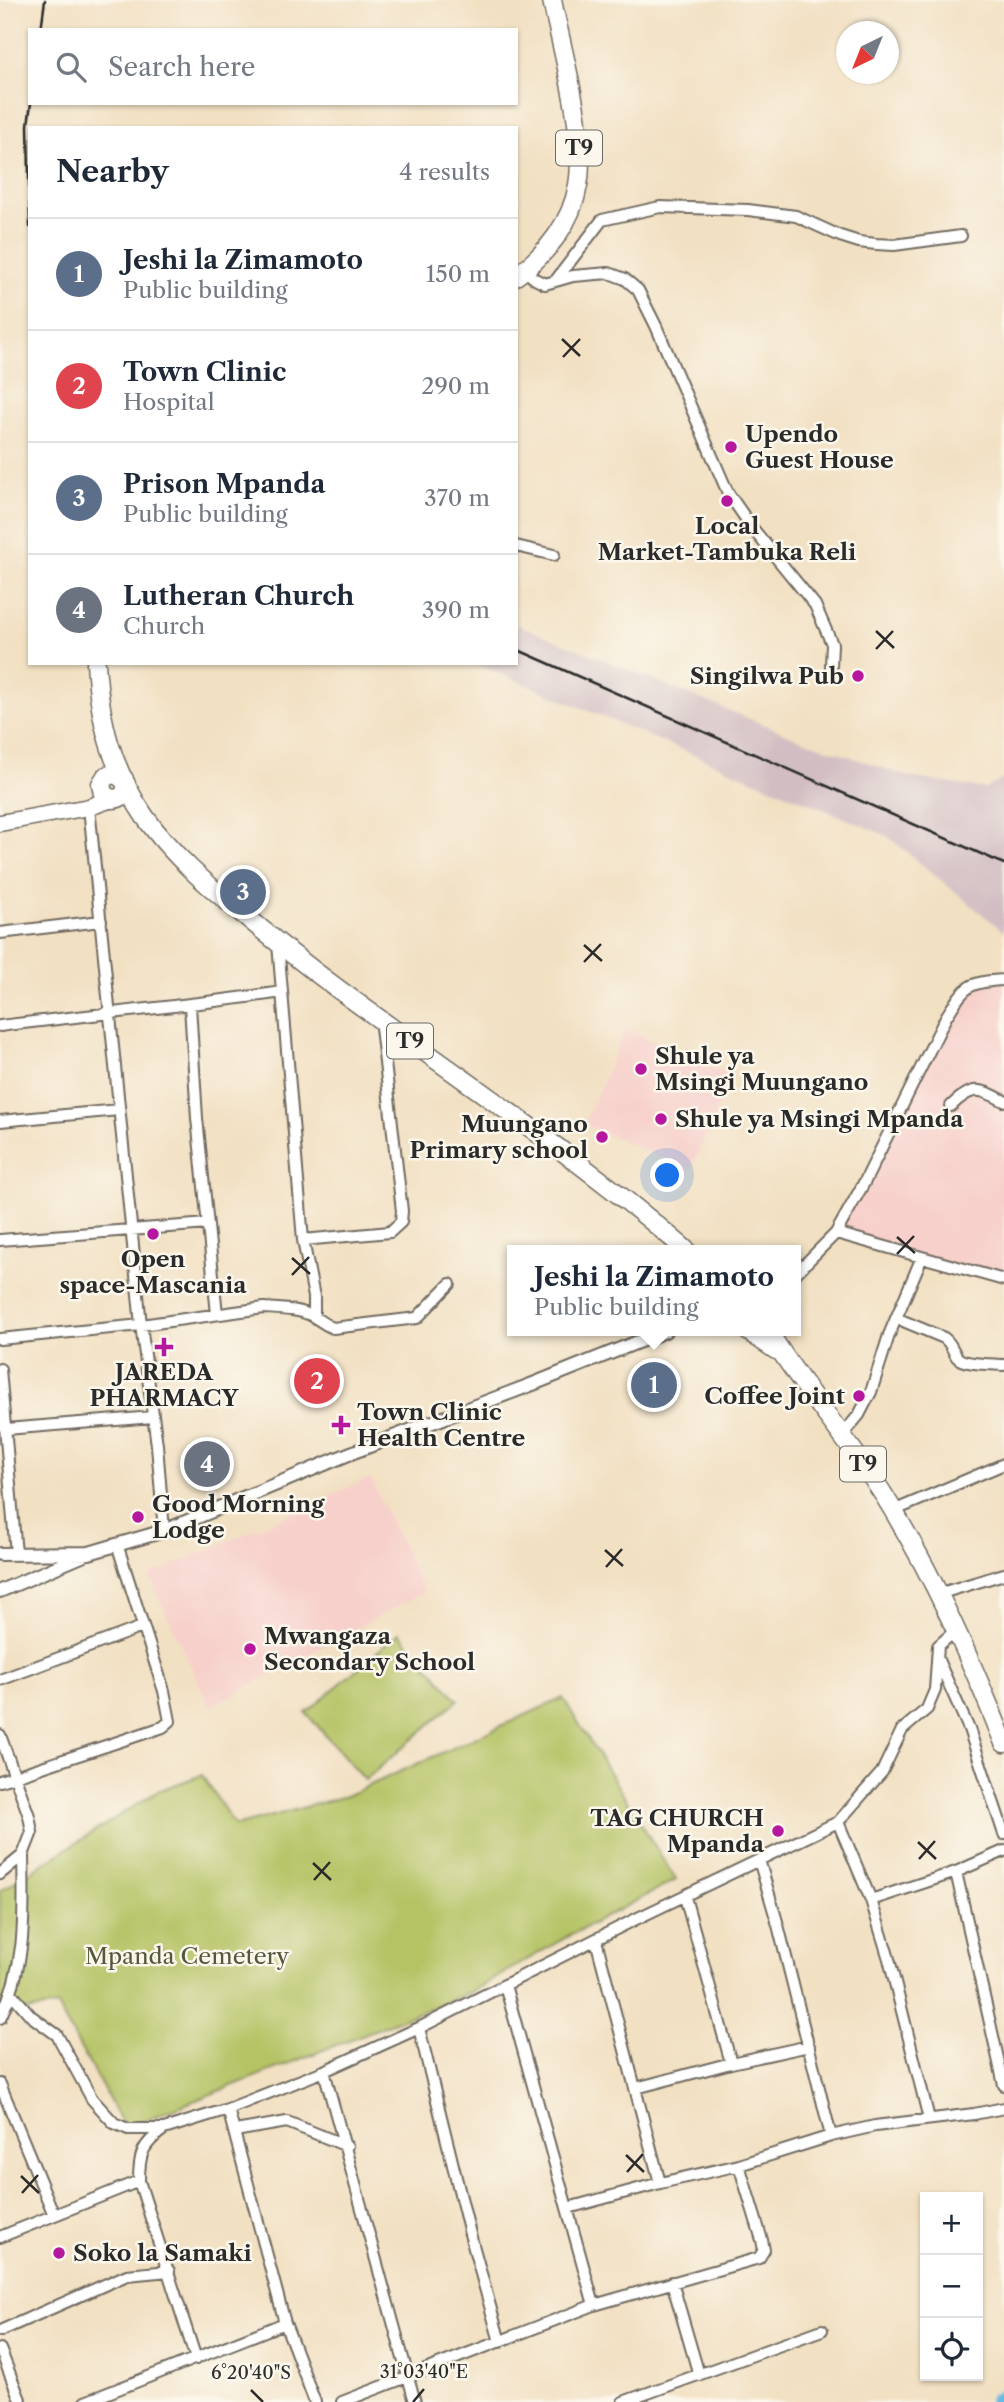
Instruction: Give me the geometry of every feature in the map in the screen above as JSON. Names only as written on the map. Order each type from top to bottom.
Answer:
[{"type":"highway","name":"T9","points":[[520,273],[562,230],[576,194],[580,172],[579,144],[552,0]]},
{"type":"highway","name":"T9","points":[[96,665],[106,740],[125,782],[146,818],[179,858],[208,887],[278,944],[584,1169],[680,1245]]},
{"type":"highway","name":"T9","points":[[106,740],[103,794],[146,818]]},
{"type":"highway","points":[[102,782],[106,776],[114,774],[125,782],[123,795],[114,799]]},
{"type":"highway","name":"T9","points":[[755,1336],[782,1354]]},
{"type":"highway","name":"T9","points":[[771,1336],[843,1434],[893,1511],[968,1654],[1004,1743]]},
{"type":"main road","points":[[81,808],[102,782]]},
{"type":"main road","points":[[0,823],[114,799]]},
{"type":"street","points":[[556,280],[602,220],[660,207],[774,212],[796,216],[859,242],[894,246],[961,236]]},
{"type":"street","points":[[520,273],[542,283],[573,275],[609,273],[625,279],[638,290],[728,493],[753,529],[815,605],[832,644],[831,667]]},
{"type":"street","points":[[518,546],[554,555]]},
{"type":"street","points":[[81,808],[101,921],[164,1531]]},
{"type":"street","points":[[0,933],[101,921]]},
{"type":"street","points":[[278,944],[303,1240],[314,1297],[314,1317]]},
{"type":"street","points":[[801,1267],[836,1233],[865,1181],[946,1017],[962,991],[977,982],[1004,981]]},
{"type":"street","points":[[0,1026],[282,992]]},
{"type":"street","points":[[190,1005],[197,1118],[217,1314]]},
{"type":"street","points":[[303,1240],[390,1231],[401,1222],[380,1019]]},
{"type":"street","points":[[951,1107],[968,1092],[975,1090],[982,1090],[1004,1101]]},
{"type":"street","points":[[0,1121],[120,1110]]},
{"type":"street","points":[[0,1240],[208,1224]]},
{"type":"street","points":[[836,1233],[1004,1280]]},
{"type":"street","points":[[843,1434],[859,1415],[871,1392],[895,1318],[922,1257]]},
{"type":"street","points":[[0,1339],[141,1325],[264,1308],[314,1317],[333,1328],[408,1320],[424,1313],[450,1284]]},
{"type":"street","points":[[895,1318],[944,1338],[950,1342],[957,1357],[963,1362],[1004,1366]]},
{"type":"street","points":[[0,1591],[89,1553],[164,1531],[351,1453],[653,1336]]},
{"type":"street","points":[[0,1368],[16,1554]]},
{"type":"street","points":[[6,1429],[153,1417]]},
{"type":"street","points":[[893,1511],[1004,1464]]},
{"type":"street","points":[[0,1781],[170,1721],[169,1709],[117,1544]]},
{"type":"street","points":[[0,1554],[89,1553]]},
{"type":"street","points":[[938,1594],[1004,1574]]},
{"type":"street","points":[[0,1680],[142,1627]]},
{"type":"street","points":[[12,1994],[31,2016],[57,2035],[92,2099],[114,2123],[128,2129],[164,2129],[228,2109],[324,2071],[419,2028],[838,1822],[882,1772],[902,1730],[927,1709],[935,1690],[938,1646],[956,1630]]},
{"type":"street","points":[[937,1657],[964,1716],[1004,1834]]},
{"type":"street","points":[[0,1735],[29,1816],[32,1832],[23,1855],[24,1933],[12,1994],[0,2018]]},
{"type":"street","points":[[838,1822],[871,1900],[904,2012],[929,2119]]},
{"type":"street","points":[[871,1900],[956,1872],[1004,1851]]},
{"type":"street","points":[[0,1874],[23,1855]]},
{"type":"street","points":[[759,1860],[831,2136]]},
{"type":"street","points":[[956,1872],[1004,2085]]},
{"type":"street","points":[[685,1896],[731,2063]]},
{"type":"street","points":[[596,1940],[660,2183]]},
{"type":"street","points":[[505,1985],[594,2305]]},
{"type":"street","points":[[419,2028],[500,2342]]},
{"type":"street","points":[[636,2088],[809,2046]]},
{"type":"street","points":[[324,2071],[347,2146],[415,2402]]},
{"type":"street","points":[[0,2084],[54,2215]]},
{"type":"street","points":[[568,2208],[739,2165],[831,2136],[875,2126],[1004,2108]]},
{"type":"street","points":[[228,2109],[285,2323],[315,2402]]},
{"type":"street","points":[[234,2131],[287,2122],[347,2146]]},
{"type":"street","points":[[164,2129],[149,2140],[143,2150],[139,2163],[139,2181],[196,2359]]},
{"type":"street","points":[[342,2402],[594,2305],[747,2263],[763,2254],[762,2240],[739,2165]]},
{"type":"street","points":[[0,2237],[139,2181]]},
{"type":"street","points":[[0,2331],[127,2275],[169,2272]]},
{"type":"street","points":[[672,2282],[699,2375]]},
{"type":"street","points":[[85,2402],[110,2397],[285,2323]]},
{"type":"street","points":[[625,2402],[645,2398],[699,2375],[822,2330]]},
{"type":"street","points":[[0,2349],[21,2402]]},
{"type":"shaded area","points":[[518,625],[794,737],[909,777],[986,789],[1004,778],[1004,932],[887,836],[480,665],[518,665]]},
{"type":"shaded area","points":[[1004,980],[1004,1280],[836,1233],[962,991]]},
{"type":"shaded area","points":[[625,1029],[732,1076],[691,1170],[584,1124]]},
{"type":"shaded area","name":"Mwangaza Secondary School","points":[[370,1478],[424,1592],[210,1707],[149,1576]]},
{"type":"green space","points":[[399,1633],[458,1700],[365,1780],[306,1713]]},
{"type":"green space","name":"Mpanda Cemetery","points":[[563,1698],[676,1880],[565,1938],[471,1992],[125,2128],[57,2006],[0,2015],[0,1891],[160,1790],[202,1775],[235,1826],[346,1796]]},
{"type":"waterway","points":[[997,2402],[1004,2398]]},
{"type":"railway","points":[[41,28],[45,0]]},
{"type":"railway","points":[[28,126],[31,105]]},
{"type":"railway","points":[[518,650],[1004,864]]},
{"type":"place","name":"Upendo Guest House","points":[[731,447]]},
{"type":"place","name":"Local Market-Tambuka Reli","points":[[727,501]]},
{"type":"place","name":"Singilwa Pub","points":[[858,676]]},
{"type":"place","name":"Prison Mpanda","points":[[243,892]]},
{"type":"place","name":"Shule ya Msingi Muungano","points":[[641,1069]]},
{"type":"place","name":"Shule ya Msingi Mpanda","points":[[661,1119]]},
{"type":"place","name":"Muungano Primary school","points":[[602,1137]]},
{"type":"place","name":"Open space-Mascania","points":[[153,1234]]},
{"type":"place","name":"JAREDA PHARMACY","points":[[164,1347]]},
{"type":"place","name":"Town Clinic","points":[[317,1381]]},
{"type":"place","name":"Jeshi la Zimamoto","points":[[654,1385]]},
{"type":"place","name":"Coffee Joint","points":[[859,1396]]},
{"type":"place","name":"Town Clinic Health Centre","points":[[341,1425]]},
{"type":"place","name":"Lutheran Church","points":[[207,1464]]},
{"type":"place","name":"Good Morning Lodge","points":[[138,1517]]},
{"type":"place","name":"Mwangaza Secondary School","points":[[250,1649]]},
{"type":"place","name":"TAG CHURCH Mpanda","points":[[778,1831]]},
{"type":"place","name":"Soko la Samaki","points":[[59,2253]]}]
